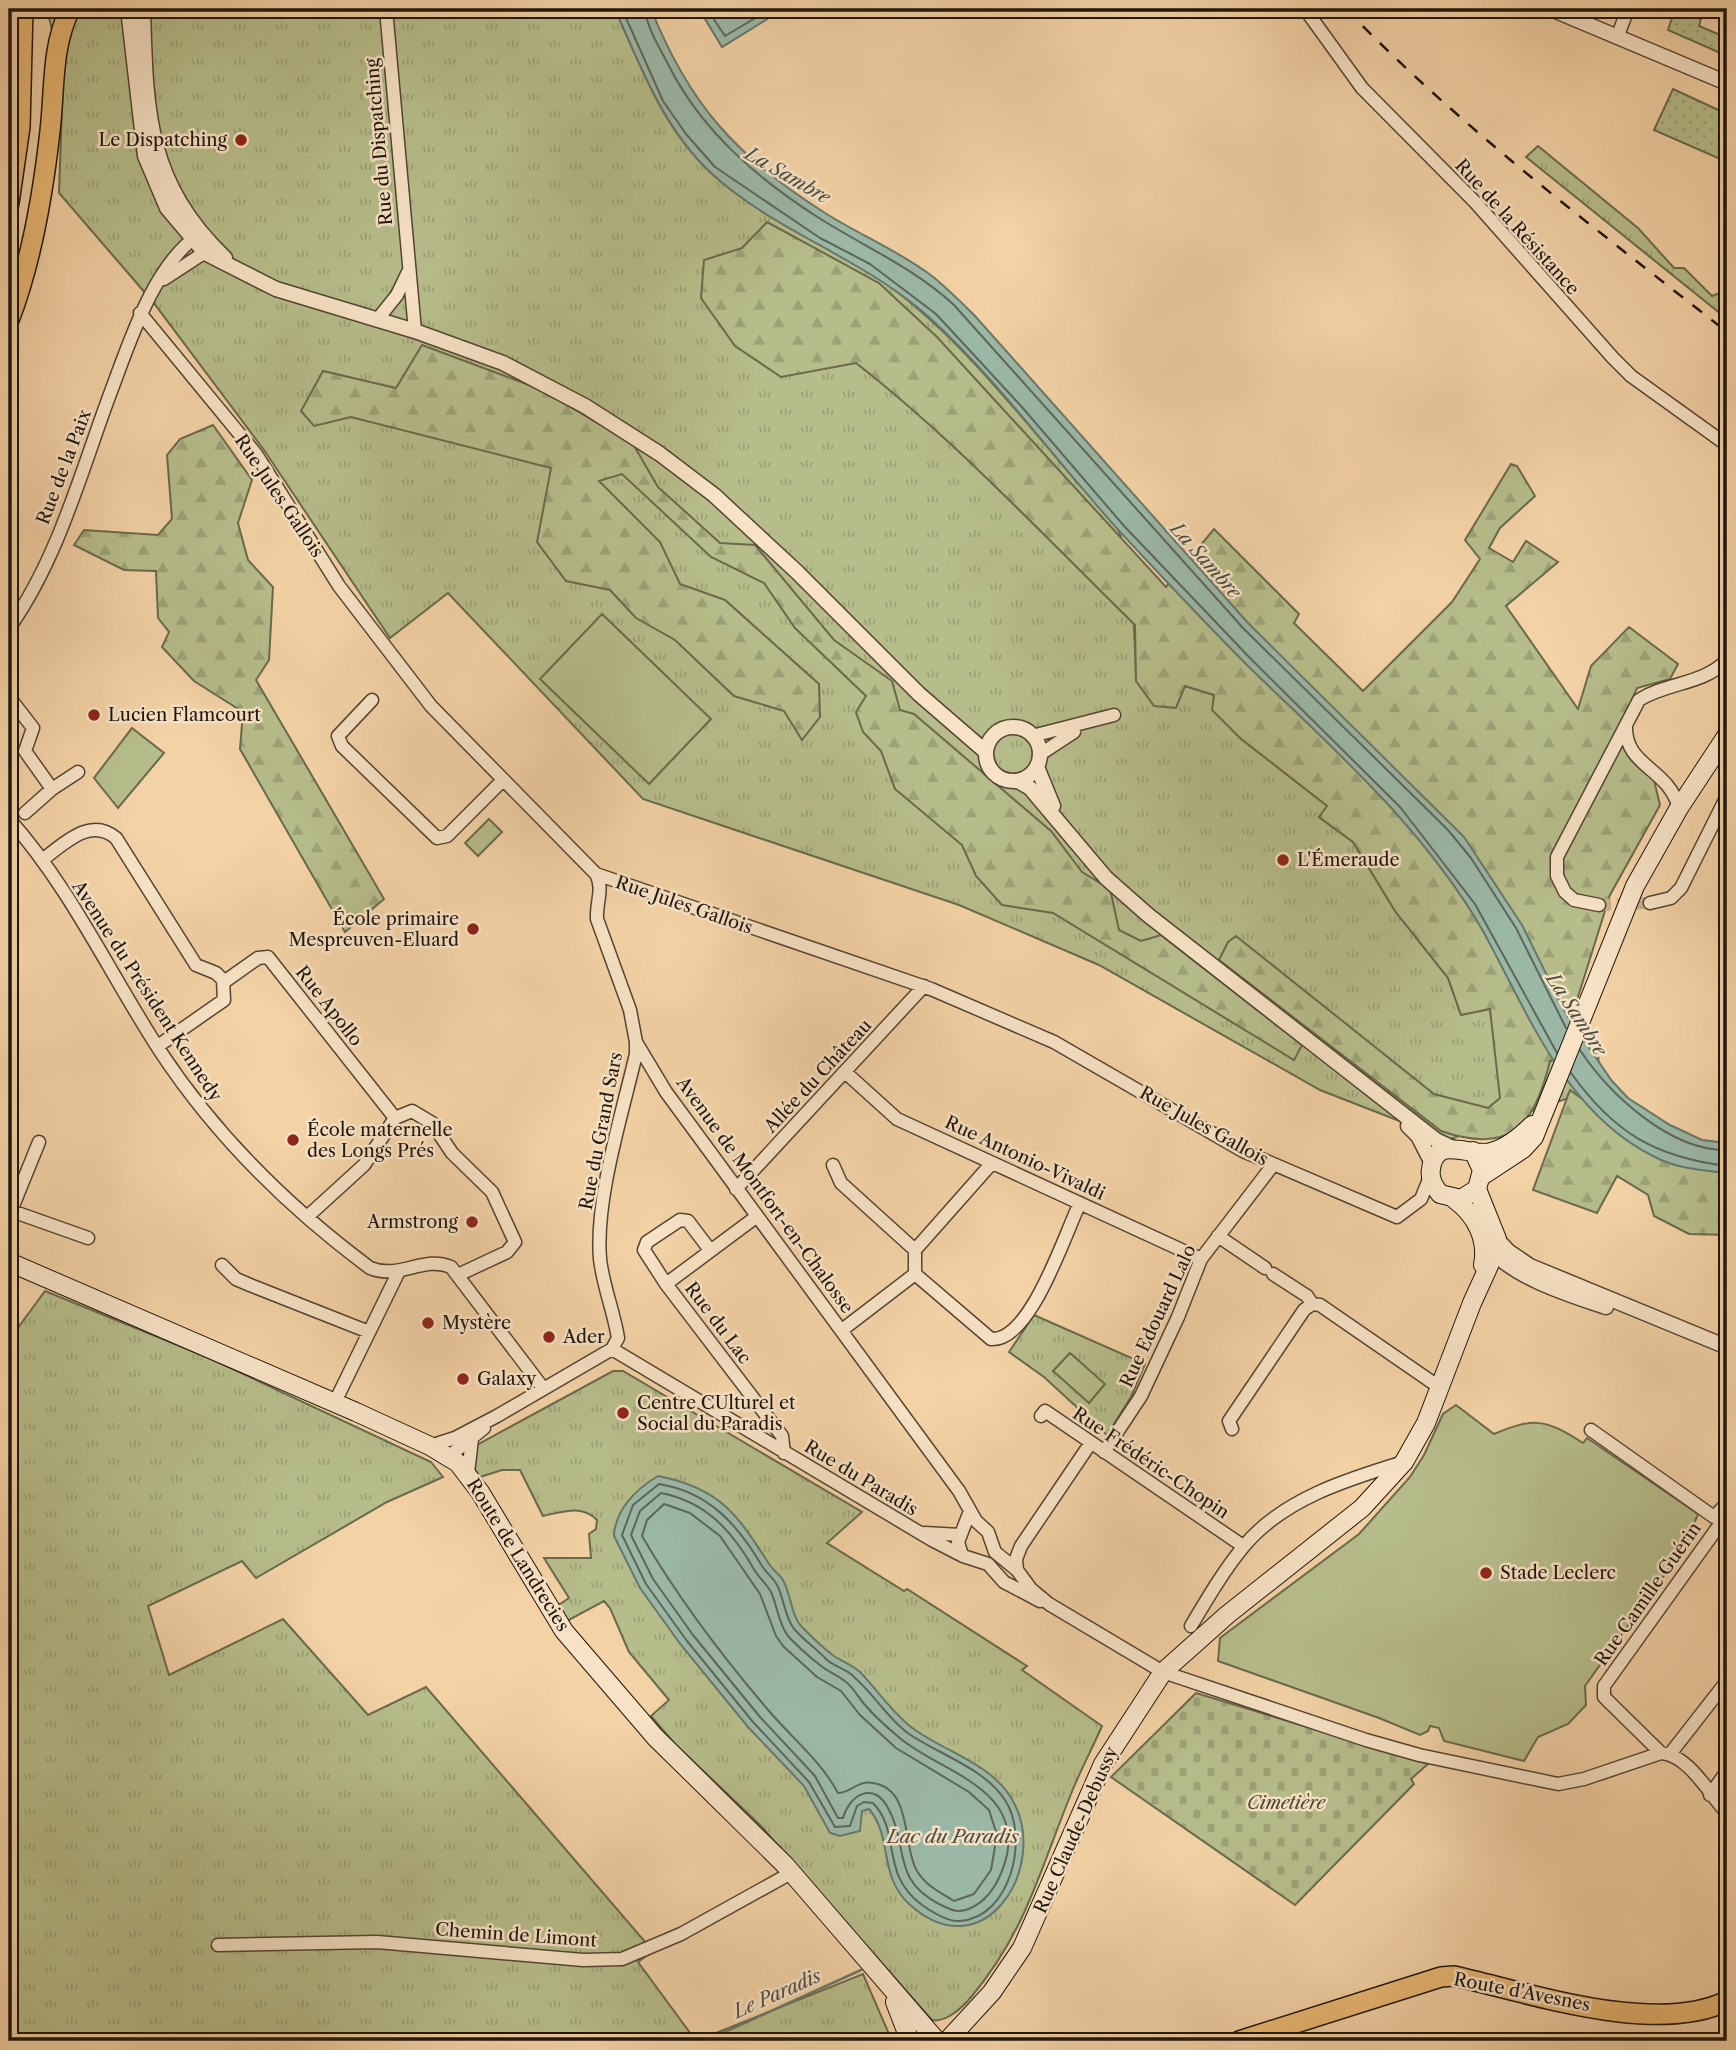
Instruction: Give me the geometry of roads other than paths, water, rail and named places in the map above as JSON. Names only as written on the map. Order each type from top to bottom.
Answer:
[{"type":"main road","points":[[9,9],[9,59]]},
{"type":"main road","points":[[9,203],[20,127],[23,9]]},
{"type":"main road","points":[[9,320],[28,257],[44,181],[53,71],[58,43],[70,9]]},
{"type":"main road","points":[[1447,1197],[1467,1197],[1528,1143],[1549,1103],[1583,1010],[1635,886],[1679,808],[1727,734]]},
{"type":"main road","points":[[1492,1244],[1469,1213],[1447,1197],[1431,1170],[1440,1153],[1452,1147],[1491,1152],[1503,1147],[1525,1132],[1549,1103]]},
{"type":"main road","points":[[1473,1151],[1480,1163],[1480,1183],[1492,1244]]},
{"type":"main road","name":"Rue Claude-Debussy","points":[[947,2041],[992,1992],[1021,1948],[1043,1906],[1103,1764],[1135,1711],[1163,1672],[1227,1615],[1362,1508],[1404,1462],[1426,1423],[1475,1295],[1486,1251],[1492,1244]]},
{"type":"main road","name":"Route de Landrecies","points":[[9,1262],[430,1446],[468,1473],[564,1631],[655,1737],[755,1833],[792,1873],[937,2041]]},
{"type":"main road","name":"Route d'Avesnes","points":[[1239,2041],[1441,1977],[1454,1976],[1593,2007],[1647,2014],[1674,2015],[1727,2001]]},
{"type":"main road","points":[[882,1977],[906,2025],[910,2041]]},
{"type":"street","points":[[128,9],[145,156],[167,208],[209,249],[237,269],[276,289],[415,331],[503,363],[660,454],[714,495],[797,572],[877,654],[986,752]]},
{"type":"street","points":[[143,9],[148,107],[159,160],[196,237]]},
{"type":"street","name":"Rue du Dispatching","points":[[386,9],[415,331]]},
{"type":"street","name":"Rue de la Résistance","points":[[1305,9],[1362,88],[1475,201],[1553,293],[1613,358],[1631,376],[1727,445]]},
{"type":"street","points":[[1551,9],[1727,83]]},
{"type":"street","points":[[1618,35],[1628,9]]},
{"type":"street","points":[[140,313],[180,248],[196,237]]},
{"type":"street","points":[[161,281],[209,249]]},
{"type":"street","points":[[377,320],[397,295],[408,271]]},
{"type":"street","points":[[394,325],[411,299]]},
{"type":"street","name":"Rue de la Paix","points":[[9,628],[31,597],[51,553],[140,313]]},
{"type":"street","name":"Rue Jules Gallois","points":[[140,313],[256,454],[339,586],[431,706],[596,874],[924,986],[1054,1042],[1243,1151],[1273,1165],[1397,1217],[1415,1205]]},
{"type":"street","points":[[1599,905],[1574,900],[1565,892],[1557,876],[1557,857],[1626,721],[1639,700],[1656,689],[1704,677],[1727,660]]},
{"type":"street","points":[[9,697],[33,728],[24,751],[52,789]]},
{"type":"street","points":[[372,700],[338,736],[342,746],[437,838],[447,836],[503,780]]},
{"type":"street","points":[[1018,781],[1058,741],[1114,715]]},
{"type":"street","points":[[950,720],[995,733],[1011,727],[1032,736],[1093,723]]},
{"type":"street","points":[[1626,721],[1625,740],[1633,754],[1667,781],[1675,793],[1679,808]]},
{"type":"street","points":[[995,733],[986,752],[989,768],[1002,779],[1018,781],[1030,788],[1106,878],[1148,915],[1347,1072],[1436,1140],[1452,1147]]},
{"type":"street","points":[[1032,736],[1041,783],[1064,826]]},
{"type":"street","points":[[25,813],[52,789],[78,772]]},
{"type":"street","points":[[1667,781],[1681,783],[1700,778]]},
{"type":"street","points":[[1650,903],[1671,898],[1681,888],[1727,796]]},
{"type":"street","name":"Avenue du Président Kennedy","points":[[9,819],[42,860],[158,1046],[215,1127],[284,1198],[370,1268],[384,1274],[398,1273],[442,1262],[458,1275]]},
{"type":"street","points":[[42,860],[87,830],[98,828],[107,831],[116,838],[196,965],[216,973],[224,982],[224,1000],[158,1046]]},
{"type":"street","name":"Avenue de Montfort-en-Chalosse","points":[[596,874],[601,883],[596,905],[597,919],[630,1010],[636,1042],[680,1114],[842,1330],[983,1528],[999,1557],[1017,1578]]},
{"type":"street","name":"Rue Apollo","points":[[224,982],[258,958],[268,957],[395,1118]]},
{"type":"street","name":"Allée du Château","points":[[736,1189],[924,986]]},
{"type":"street","name":"Rue du Grand Sars","points":[[612,1349],[618,1338],[600,1261],[601,1226],[605,1187],[624,1114],[636,1042]]},
{"type":"street","name":"Rue Antonio-Vivaldi","points":[[845,1072],[897,1119],[1201,1259]]},
{"type":"street","points":[[1347,1072],[1418,1136],[1431,1170],[1428,1188],[1415,1205]]},
{"type":"street","points":[[307,1217],[364,1166],[395,1118],[412,1111],[432,1123],[452,1153],[492,1192],[515,1242],[507,1252],[458,1275],[542,1388]]},
{"type":"street","points":[[39,1142],[10,1210],[88,1238]]},
{"type":"street","points":[[992,1163],[915,1250],[915,1274],[991,1339],[1003,1338],[1018,1326],[1037,1299],[1080,1203]]},
{"type":"street","points":[[833,1165],[841,1183],[915,1250]]},
{"type":"street","name":"Rue Edouard Lalo","points":[[1104,1452],[1141,1396],[1178,1317],[1201,1259],[1273,1165]]},
{"type":"street","points":[[1415,1205],[1447,1197]]},
{"type":"street","name":"Rue du Lac","points":[[666,1284],[756,1217]]},
{"type":"street","name":"Rue du Lac","points":[[710,1250],[688,1221],[680,1220],[647,1242],[644,1250],[666,1284],[782,1436],[785,1453]]},
{"type":"street","points":[[1218,1236],[1307,1296],[1312,1304]]},
{"type":"street","points":[[1492,1244],[1507,1264],[1553,1287],[1606,1307],[1655,1319]]},
{"type":"street","points":[[1492,1244],[1530,1266],[1727,1347]]},
{"type":"street","points":[[222,1265],[236,1279],[369,1332]]},
{"type":"street","points":[[334,1404],[398,1273]]},
{"type":"street","points":[[842,1330],[915,1274]]},
{"type":"street","points":[[1553,1287],[1557,1283],[1615,1302]]},
{"type":"street","points":[[1232,1429],[1229,1421],[1304,1310],[1312,1304],[1320,1305],[1439,1387]]},
{"type":"street","points":[[430,1446],[455,1438],[497,1416],[612,1349]]},
{"type":"street","name":"Rue du Paradis","points":[[612,1349],[918,1532],[963,1556],[1017,1578]]},
{"type":"street","name":"Rue Frédéric-Chopin","points":[[1041,1416],[1045,1411],[1243,1546]]},
{"type":"street","points":[[448,1457],[472,1440],[497,1416]]},
{"type":"street","points":[[1591,1430],[1720,1526]]},
{"type":"street","points":[[468,1473],[472,1440]]},
{"type":"street","points":[[1090,1444],[1021,1546],[1016,1559],[1017,1578],[1049,1604],[1163,1672],[1366,1740],[1419,1755],[1558,1784],[1584,1779],[1665,1754],[1727,1681]]},
{"type":"street","points":[[1191,1626],[1243,1546],[1275,1518],[1307,1498],[1362,1475],[1404,1462]]},
{"type":"street","name":"Rue Camille Guérin","points":[[1665,1754],[1604,1697],[1604,1686],[1720,1526],[1727,1503]]},
{"type":"street","points":[[963,1556],[958,1548],[970,1511]]},
{"type":"street","name":"Rue du Paradis","points":[[918,1532],[962,1532],[971,1526],[983,1528]]},
{"type":"street","points":[[994,1547],[1011,1550],[1021,1546]]},
{"type":"street","points":[[1665,1754],[1693,1772],[1727,1813]]},
{"type":"street","points":[[1710,1795],[1727,1772]]},
{"type":"street","name":"Chemin de Limont","points":[[218,1945],[377,1942],[583,1960],[622,1959],[681,1934],[792,1873]]},
{"type":"water","points":[[615,9],[651,9],[666,43],[699,100],[740,148],[764,170],[822,211],[919,267],[943,285],[975,316],[1248,623],[1464,837],[1522,925],[1566,1014],[1612,1081],[1628,1098],[1670,1125],[1702,1140],[1727,1143],[1727,1173],[1663,1161],[1624,1138],[1596,1115],[1552,1058],[1464,900],[1394,811],[1169,584],[1098,507],[981,369],[930,318],[877,278],[762,212],[710,172],[693,154],[666,116]]},
{"type":"water","points":[[699,9],[763,9],[769,18],[722,47]]},
{"type":"water","name":"Lac du Paradis","points":[[658,1476],[697,1488],[725,1506],[783,1580],[796,1618],[803,1628],[830,1653],[861,1673],[911,1727],[983,1769],[1006,1791],[1015,1805],[1023,1831],[1022,1857],[1015,1883],[1002,1904],[983,1919],[961,1926],[936,1922],[909,1904],[893,1881],[881,1832],[869,1809],[862,1811],[860,1831],[840,1836],[830,1833],[804,1786],[748,1727],[681,1645],[640,1588],[614,1536],[618,1517],[628,1501]]},
{"type":"waterway","name":"Le Paradis","points":[[705,2041],[861,1970]]},
{"type":"tunnel","points":[[1599,905],[1650,903]]},
{"type":"railway","points":[[1346,9],[1436,96],[1483,137],[1727,332]]},
{"type":"place","name":"Le Dispatching","points":[[241,140]]},
{"type":"place","name":"Lucien Flamcourt","points":[[94,715]]},
{"type":"place","name":"L'Émeraude","points":[[1283,860]]},
{"type":"place","name":"École primaire Mespreuven-Eluard","points":[[473,929]]},
{"type":"place","name":"École maternelle des Longs Prés","points":[[293,1140]]},
{"type":"place","name":"Armstrong","points":[[472,1222]]},
{"type":"place","name":"Mystère","points":[[428,1323]]},
{"type":"place","name":"Ader","points":[[549,1337]]},
{"type":"place","name":"Galaxy","points":[[463,1379]]},
{"type":"place","name":"Centre CUlturel et Social du Paradis","points":[[623,1413]]},
{"type":"place","name":"Stade Leclerc","points":[[1486,1573]]},
{"type":"water label","name":"La Sambre","points":[[788,175]]},
{"type":"water label","name":"La Sambre","points":[[1206,560]]},
{"type":"water label","name":"La Sambre","points":[[1577,1014]]},
{"type":"park label","name":"Cimetière","points":[[1286,1803]]}]
